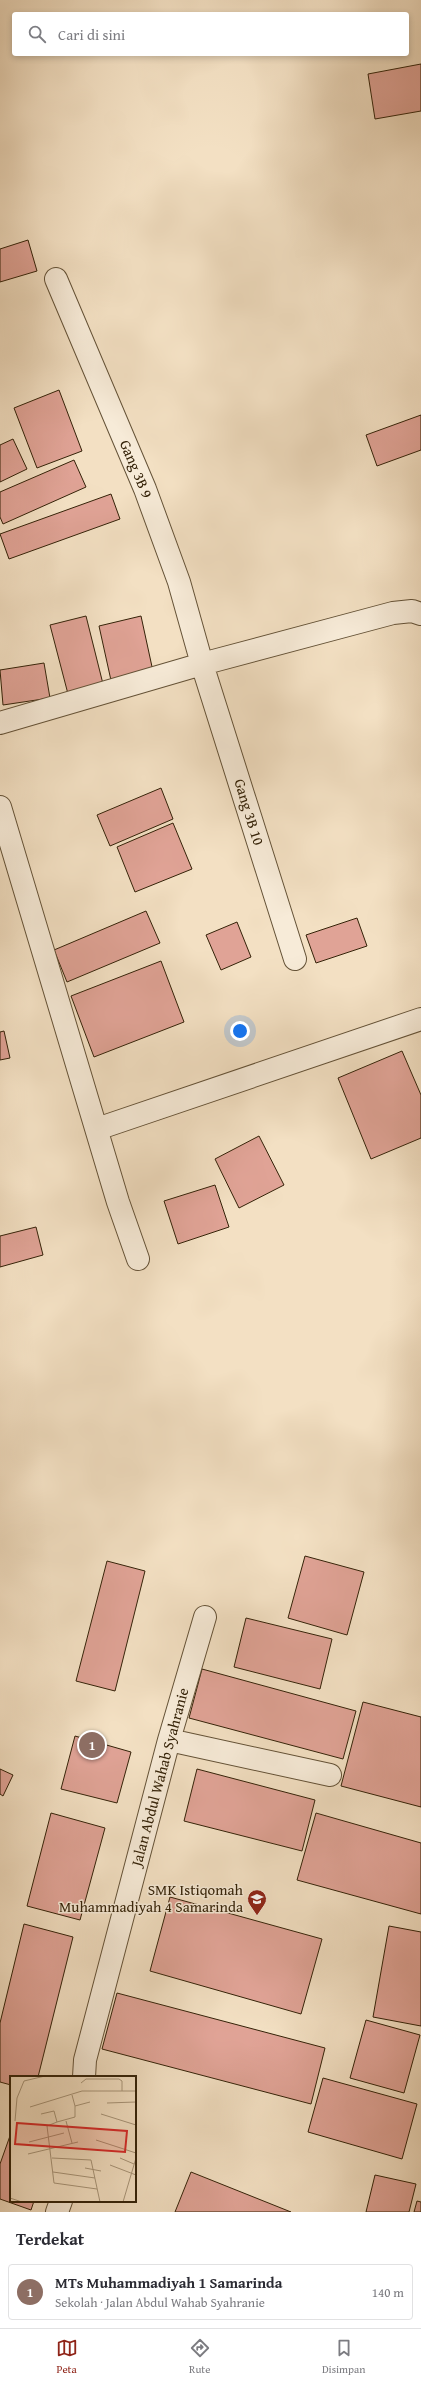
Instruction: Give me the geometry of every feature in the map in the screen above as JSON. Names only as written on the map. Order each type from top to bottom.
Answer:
[{"type":"street","name":"Gang 3B 9","points":[[56,279],[145,489],[179,582],[202,664]]},
{"type":"street","points":[[0,723],[202,664],[393,613],[412,611],[421,614]]},
{"type":"street","name":"Gang 3B 10","points":[[202,664],[295,959]]},
{"type":"street","points":[[0,806],[118,1202],[138,1259]]},
{"type":"street","points":[[97,1129],[421,1020]]},
{"type":"street","name":"Jalan Abdul Wahab Syahranie","points":[[84,2076],[86,2060],[170,1740],[205,1617]]},
{"type":"street","points":[[170,1740],[330,1775]]},
{"type":"street","points":[[57,2212],[61,2202]]},
{"type":"building","points":[[421,64],[421,111],[375,119],[368,74]]},
{"type":"building","points":[[28,240],[37,271],[0,282],[0,249]]},
{"type":"building","points":[[59,390],[82,451],[37,468],[14,408]]},
{"type":"building","points":[[421,415],[421,450],[377,466],[366,435]]},
{"type":"building","points":[[13,439],[27,469],[0,482],[0,445]]},
{"type":"building","points":[[74,460],[86,487],[3,524],[0,517],[0,492]]},
{"type":"building","points":[[111,494],[120,519],[9,559],[0,534]]},
{"type":"building","points":[[86,616],[103,684],[68,694],[50,625]]},
{"type":"building","points":[[141,616],[154,676],[112,685],[99,626]]},
{"type":"building","points":[[44,663],[50,698],[3,705],[0,670]]},
{"type":"building","points":[[161,788],[173,819],[110,846],[97,815]]},
{"type":"building","points":[[173,823],[192,869],[135,892],[117,847]]},
{"type":"building","points":[[146,911],[160,943],[67,982],[54,950]]},
{"type":"building","points":[[357,918],[367,946],[316,963],[306,935]]},
{"type":"building","points":[[237,922],[251,957],[221,970],[206,935]]},
{"type":"building","points":[[161,961],[184,1022],[94,1057],[71,996]]},
{"type":"building","points":[[4,1031],[10,1058],[0,1060],[0,1032]]},
{"type":"building","points":[[402,1051],[421,1095],[421,1138],[371,1159],[338,1078]]},
{"type":"building","points":[[259,1136],[284,1185],[239,1208],[215,1159]]},
{"type":"building","points":[[215,1185],[229,1227],[178,1244],[164,1201]]},
{"type":"building","points":[[36,1227],[43,1255],[0,1267],[0,1236]]},
{"type":"building","points":[[305,1556],[364,1572],[347,1635],[288,1618]]},
{"type":"building","points":[[107,1561],[145,1571],[115,1691],[76,1681]]},
{"type":"building","points":[[246,1618],[332,1639],[320,1689],[234,1667]]},
{"type":"building","points":[[202,1669],[356,1711],[343,1759],[189,1718]]},
{"type":"building","points":[[363,1702],[421,1717],[421,1807],[341,1786]]},
{"type":"building","points":[[75,1736],[131,1752],[117,1803],[61,1789]]},
{"type":"building","points":[[0,1769],[13,1775],[3,1796],[0,1794]]},
{"type":"building","points":[[197,1769],[315,1800],[302,1851],[184,1821]]},
{"type":"building","points":[[51,1813],[105,1828],[80,1920],[27,1906]]},
{"type":"building","points":[[316,1813],[421,1843],[421,1914],[297,1880]]},
{"type":"building","points":[[170,1897],[322,1939],[301,2014],[150,1971]]},
{"type":"building","points":[[24,1924],[73,1937],[38,2076],[10,2076],[10,2085],[0,2082],[0,2023]]},
{"type":"building","points":[[389,1926],[421,1932],[421,2026],[373,2017]]},
{"type":"building","points":[[117,1993],[325,2048],[311,2104],[102,2049]]},
{"type":"building","points":[[366,2020],[420,2035],[404,2093],[350,2078]]},
{"type":"building","points":[[323,2078],[417,2104],[402,2159],[308,2132]]},
{"type":"building","points":[[10,2136],[10,2202],[34,2202],[31,2210],[0,2199],[0,2164]]},
{"type":"building","points":[[191,2172],[291,2212],[175,2212]]},
{"type":"building","points":[[375,2175],[416,2184],[409,2212],[366,2212]]},
{"type":"building","points":[[417,2201],[421,2202],[421,2212],[414,2212]]},
{"type":"place","name":"MTs Muhammadiyah 1 Samarinda","points":[[92,1745]]},
{"type":"place","name":"SMK Istiqomah Muhammadiyah 4 Samarinda","points":[[257,1916]]}]
